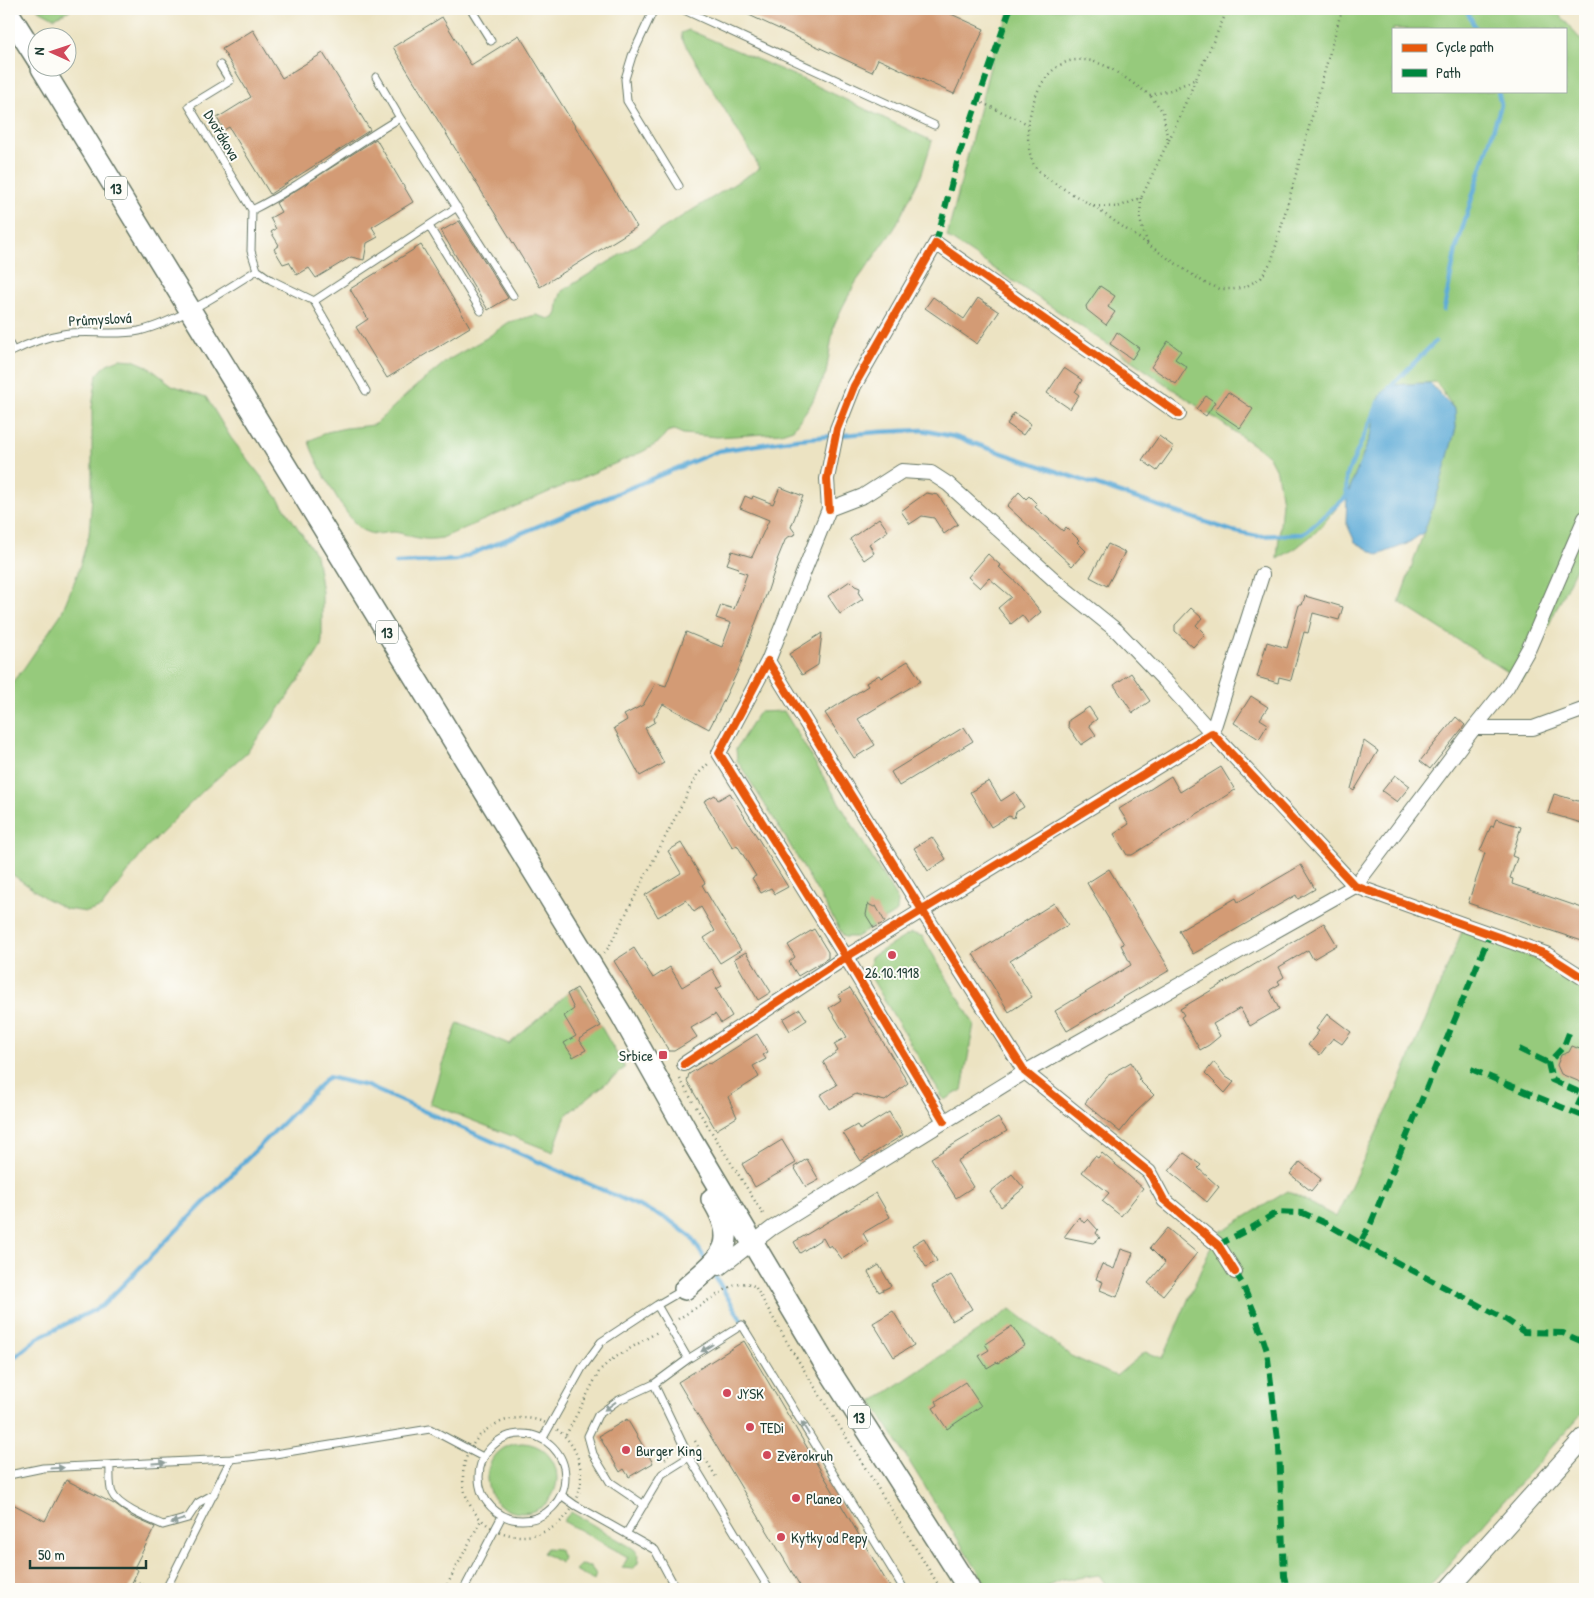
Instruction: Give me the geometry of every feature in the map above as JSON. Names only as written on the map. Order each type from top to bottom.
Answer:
[{"type":"main road","points":[[9,14],[28,44]]},
{"type":"main road","name":"13","points":[[48,78],[593,969],[653,1070],[691,1139],[822,1359],[969,1589]]},
{"type":"main road","points":[[653,1070],[673,1129],[695,1172],[723,1218],[727,1230],[726,1242],[715,1261],[685,1289]]},
{"type":"street","points":[[944,1121],[846,957],[719,753],[768,660],[829,509],[827,479],[837,429],[854,386],[936,243],[1179,414]]},
{"type":"street","points":[[829,509],[864,496],[902,471],[930,473],[948,484],[1060,585],[1117,631],[1355,886],[1546,954],[1585,979]]},
{"type":"street","points":[[720,1268],[772,1228],[1025,1072],[1355,886],[1507,687],[1529,648],[1585,518]]},
{"type":"street","points":[[684,1064],[846,957],[1212,733],[1262,575]]},
{"type":"street","points":[[768,660],[922,910],[1025,1072],[1149,1172],[1164,1200],[1218,1245],[1234,1272]]},
{"type":"street","points":[[1474,728],[1533,728],[1585,709]]},
{"type":"street","points":[[1449,1589],[1585,1437]]},
{"type":"lane","points":[[471,9],[491,42]]},
{"type":"lane","points":[[654,9],[632,56],[625,79],[628,101],[679,186]]},
{"type":"lane","points":[[682,9],[934,125]]},
{"type":"lane","name":"Dvořákova","points":[[220,65],[230,81],[188,106],[252,210]]},
{"type":"lane","points":[[376,77],[513,296]]},
{"type":"lane","points":[[366,391],[314,301],[271,280],[257,270],[251,251],[252,210],[273,199],[368,136],[400,118]]},
{"type":"lane","points":[[314,301],[457,207]]},
{"type":"lane","points":[[429,226],[481,311]]},
{"type":"lane","points":[[190,309],[257,270]]},
{"type":"lane","name":"Průmyslová","points":[[11,352],[25,345],[62,334],[137,331],[164,323],[190,309]]},
{"type":"lane","points":[[9,343],[11,352]]},
{"type":"lane","points":[[543,1438],[582,1368],[601,1342],[657,1305],[720,1268]]},
{"type":"lane","points":[[657,1305],[688,1359]]},
{"type":"lane","points":[[644,1505],[610,1482],[593,1454],[588,1436],[598,1415],[617,1401],[654,1384],[688,1359],[742,1326],[904,1589]]},
{"type":"lane","points":[[654,1384],[689,1457],[769,1589]]},
{"type":"lane","points":[[9,1475],[43,1468],[231,1459],[275,1454],[430,1429],[483,1457]]},
{"type":"lane","points":[[514,1434],[527,1434],[543,1438],[560,1456],[565,1468],[565,1482],[561,1495],[554,1507],[543,1515],[530,1520],[516,1520],[502,1516],[491,1508],[483,1496],[479,1483],[479,1469],[483,1457],[502,1438],[514,1434]]},
{"type":"lane","points":[[626,1534],[662,1474],[689,1457]]},
{"type":"lane","points":[[166,1589],[231,1459]]},
{"type":"lane","points":[[110,1465],[109,1477],[112,1493],[117,1502],[163,1526],[188,1518],[198,1503],[215,1493]]},
{"type":"lane","points":[[561,1495],[575,1505],[655,1550],[676,1589]]},
{"type":"lane","points":[[464,1589],[502,1516]]},
{"type":"path","points":[[1148,245],[1140,220],[1141,198],[1228,9]]},
{"type":"path","points":[[1168,142],[1163,112],[1150,95],[1105,66],[1093,61],[1076,60],[1060,64],[1049,72],[1037,92],[1028,124],[1028,144],[1034,166],[1043,174],[1205,283],[1220,290],[1234,289],[1245,287],[1261,278],[1272,260],[1342,9]]},
{"type":"path","points":[[1150,95],[1171,90],[1196,79]]},
{"type":"path","points":[[978,101],[1028,124]]},
{"type":"path","points":[[1092,206],[1118,207],[1141,198]]},
{"type":"path","points":[[593,969],[609,947],[697,775],[719,753]]},
{"type":"path","points":[[566,1435],[600,1370],[611,1360],[728,1287]]},
{"type":"path","points":[[756,1288],[787,1343],[941,1589]]},
{"type":"path","points":[[515,1417],[535,1418],[550,1424],[566,1435],[574,1448],[581,1467],[581,1487],[575,1505],[564,1519],[550,1530],[533,1536],[515,1536],[495,1530],[481,1520],[470,1506],[464,1488],[463,1468],[469,1450],[480,1434],[496,1423],[515,1417]]},
{"type":"path","points":[[693,1437],[717,1480]]},
{"type":"path","points":[[664,1461],[669,1453],[677,1448]]},
{"type":"path","points":[[581,1487],[583,1492]]},
{"type":"path","points":[[445,1589],[481,1520]]},
{"type":"path","points":[[134,1580],[151,1589]]},
{"type":"green space","points":[[37,9],[72,9],[54,18]]},
{"type":"green space","points":[[1011,9],[1555,9],[1585,45],[1585,549],[1522,681],[1399,602],[1438,492],[1456,428],[1455,410],[1436,382],[1391,385],[1376,406],[1372,432],[1347,496],[1316,532],[1296,548],[1277,559],[1282,502],[1277,472],[1268,455],[947,237],[995,47]]},
{"type":"green space","points":[[689,30],[798,77],[932,141],[921,176],[894,229],[856,282],[834,325],[826,373],[811,404],[793,429],[781,433],[717,437],[683,434],[674,430],[667,432],[658,443],[642,452],[442,538],[425,539],[392,532],[375,534],[362,530],[356,525],[332,489],[309,441],[327,432],[374,425],[448,360],[488,337],[509,322],[536,315],[550,319],[554,318],[562,291],[760,168],[682,39],[681,33]]},
{"type":"green space","points":[[120,359],[133,360],[147,366],[172,385],[206,397],[231,438],[277,497],[316,555],[322,592],[322,640],[321,647],[312,661],[271,721],[247,752],[205,789],[148,846],[102,907],[87,912],[66,909],[45,898],[9,872],[9,686],[24,668],[61,614],[77,575],[89,535],[92,496],[92,407],[97,375],[107,364]]},
{"type":"green space","points":[[784,711],[898,901],[897,912],[856,937],[844,937],[737,760],[736,749],[759,712]]},
{"type":"green space","points":[[1463,929],[1542,962],[1585,988],[1585,1410],[1427,1589],[1109,1589],[1099,1575],[1063,1580],[1040,1589],[989,1589],[872,1402],[1011,1309],[1071,1356],[1116,1376],[1145,1352],[1163,1358],[1209,1251],[1220,1232],[1288,1191],[1336,1217],[1394,1096]]},
{"type":"green space","points":[[911,933],[922,936],[974,1024],[962,1090],[944,1100],[869,974],[871,957]]},
{"type":"green space","points":[[578,987],[625,1068],[566,1115],[553,1152],[430,1104],[442,1064],[458,1023],[509,1044],[567,994]]},
{"type":"green space","points":[[515,1443],[529,1443],[542,1449],[551,1458],[557,1471],[555,1491],[547,1503],[529,1513],[515,1513],[502,1507],[493,1498],[487,1485],[487,1471],[493,1458],[502,1449]]},
{"type":"green space","points":[[571,1512],[634,1549],[639,1555],[638,1563],[633,1569],[622,1568],[628,1557],[563,1521]]},
{"type":"green space","points":[[547,1548],[558,1549],[563,1557],[561,1563],[543,1553]]},
{"type":"green space","points":[[580,1565],[590,1566],[596,1574],[594,1580],[575,1570]]},
{"type":"water","points":[[1430,383],[1455,410],[1456,428],[1438,492],[1424,532],[1407,544],[1378,555],[1355,542],[1346,522],[1347,496],[1372,432],[1376,406],[1382,393],[1391,385]]},
{"type":"building","points":[[736,9],[940,9],[984,29],[954,94],[878,59],[872,72]]},
{"type":"building","points":[[442,17],[471,65],[519,35],[637,227],[540,287],[393,47]]},
{"type":"building","points":[[253,30],[282,78],[323,53],[370,130],[270,194],[229,127],[224,130],[217,118],[251,97],[222,49]]},
{"type":"building","points":[[376,139],[413,202],[372,227],[378,237],[367,243],[364,260],[351,257],[316,278],[309,268],[297,275],[289,262],[283,264],[274,249],[279,245],[271,232],[276,229],[270,218],[281,212],[276,203]]},
{"type":"building","points":[[459,221],[508,298],[488,310],[441,231]]},
{"type":"building","points":[[421,245],[470,327],[387,378],[356,327],[368,319],[350,289]]},
{"type":"building","points":[[1100,286],[1115,296],[1108,307],[1115,312],[1106,325],[1087,310],[1086,306]]},
{"type":"building","points":[[933,297],[964,319],[978,298],[999,312],[977,344],[925,308]]},
{"type":"building","points":[[1117,332],[1139,348],[1132,359],[1110,344]]},
{"type":"building","points":[[1168,341],[1181,351],[1175,359],[1187,367],[1176,384],[1151,367]]},
{"type":"building","points":[[1064,368],[1082,380],[1075,392],[1079,395],[1070,409],[1047,393]]},
{"type":"building","points":[[1228,392],[1253,409],[1240,428],[1215,411]]},
{"type":"building","points":[[1206,396],[1215,402],[1206,416],[1196,409]]},
{"type":"building","points":[[1014,413],[1031,424],[1023,435],[1007,424]]},
{"type":"building","points":[[1159,436],[1174,447],[1157,471],[1142,460]]},
{"type":"building","points":[[780,487],[803,496],[791,527],[796,534],[786,538],[739,668],[720,708],[709,729],[663,704],[654,719],[655,722],[645,728],[664,763],[640,776],[614,728],[627,720],[624,715],[643,705],[656,683],[666,686],[686,632],[722,647],[731,623],[716,618],[721,605],[734,609],[747,574],[738,571],[739,568],[727,564],[732,551],[752,557],[769,520],[740,508],[745,496],[752,499],[753,496],[773,504]]},
{"type":"building","points":[[1019,492],[1026,499],[1029,496],[1037,504],[1035,507],[1063,531],[1066,527],[1079,540],[1077,542],[1086,551],[1072,566],[1007,506]]},
{"type":"building","points":[[926,493],[938,495],[958,524],[944,534],[934,518],[922,516],[910,524],[901,511]]},
{"type":"building","points":[[879,518],[888,531],[869,544],[874,553],[864,560],[850,539]]},
{"type":"building","points":[[1108,544],[1125,552],[1107,586],[1090,577]]},
{"type":"building","points":[[988,554],[1018,584],[1041,612],[1028,623],[1022,615],[1011,624],[998,608],[1011,597],[989,578],[980,588],[968,577]]},
{"type":"building","points":[[850,581],[860,588],[859,594],[863,599],[840,614],[828,596]]},
{"type":"building","points":[[1305,596],[1343,607],[1339,620],[1313,613],[1308,633],[1304,632],[1291,680],[1279,677],[1278,683],[1257,677],[1267,642],[1287,648],[1299,605],[1302,605]]},
{"type":"building","points":[[1191,608],[1202,618],[1196,625],[1205,634],[1193,647],[1175,631],[1175,625]]},
{"type":"building","points":[[822,633],[818,665],[802,675],[789,654]]},
{"type":"building","points":[[908,661],[921,681],[858,719],[875,745],[854,758],[825,713],[868,686],[866,683],[879,675],[881,678]]},
{"type":"building","points":[[1131,673],[1150,701],[1133,713],[1114,685]]},
{"type":"building","points":[[1251,696],[1268,707],[1260,719],[1268,724],[1259,739],[1234,723]]},
{"type":"building","points":[[1089,707],[1097,719],[1089,725],[1096,735],[1081,745],[1068,726],[1069,720]]},
{"type":"building","points":[[1456,717],[1465,725],[1430,769],[1420,761]]},
{"type":"building","points":[[964,727],[973,741],[899,786],[891,772]]},
{"type":"building","points":[[1364,741],[1378,751],[1354,791],[1351,789]]},
{"type":"building","points":[[1221,767],[1235,790],[1132,855],[1127,855],[1114,834],[1129,824],[1119,809],[1171,776],[1180,792]]},
{"type":"building","points":[[1395,775],[1410,786],[1397,802],[1382,791]]},
{"type":"building","points":[[989,781],[1001,801],[1015,792],[1024,807],[1016,812],[1014,818],[1009,816],[991,827],[970,792]]},
{"type":"building","points":[[730,793],[788,887],[775,894],[771,888],[761,893],[752,878],[756,876],[737,845],[733,848],[704,801],[715,795],[718,800]]},
{"type":"building","points":[[1554,794],[1585,803],[1585,824],[1548,813]]},
{"type":"building","points":[[1496,819],[1521,827],[1512,856],[1517,858],[1510,878],[1513,879],[1512,884],[1585,909],[1585,942],[1468,903],[1485,853],[1480,851]]},
{"type":"building","points":[[932,837],[946,859],[928,871],[914,848]]},
{"type":"building","points":[[681,843],[705,883],[702,885],[741,950],[720,963],[704,938],[715,931],[701,907],[694,912],[686,900],[658,917],[645,895],[681,873],[668,851]]},
{"type":"building","points":[[1301,865],[1315,889],[1298,899],[1296,895],[1193,954],[1179,931],[1236,898],[1238,902]]},
{"type":"building","points":[[1109,869],[1170,970],[1067,1031],[1055,1011],[1131,965],[1121,945],[1124,944],[1087,883]]},
{"type":"building","points":[[1054,903],[1068,925],[1010,961],[1032,997],[1009,1012],[973,954]]},
{"type":"building","points":[[868,904],[876,906],[885,922],[874,928],[866,915]]},
{"type":"building","points":[[1324,923],[1337,945],[1313,959],[1308,950],[1279,967],[1284,977],[1278,981],[1280,984],[1270,990],[1279,1009],[1250,1026],[1240,1008],[1213,1024],[1220,1036],[1200,1050],[1181,1017],[1184,1015],[1180,1009]]},
{"type":"building","points":[[814,929],[828,952],[828,958],[798,976],[789,962],[795,957],[788,945]]},
{"type":"building","points":[[634,948],[653,978],[670,967],[682,987],[712,969],[722,986],[716,989],[732,1016],[721,1023],[715,1014],[691,1028],[697,1037],[674,1051],[669,1051],[614,961]]},
{"type":"building","points":[[746,952],[771,992],[758,1000],[734,959]]},
{"type":"building","points":[[577,988],[601,1026],[579,1039],[586,1050],[573,1057],[564,1043],[576,1036],[564,1016],[574,1009],[567,994]]},
{"type":"building","points":[[850,988],[908,1083],[885,1101],[856,1094],[829,1109],[820,1095],[837,1085],[823,1062],[838,1051],[834,1044],[847,1037],[829,1008],[841,1000],[838,995]]},
{"type":"building","points":[[800,1009],[807,1020],[790,1031],[783,1019]]},
{"type":"building","points":[[1327,1014],[1351,1032],[1342,1044],[1333,1038],[1320,1055],[1308,1045],[1319,1031],[1316,1029]]},
{"type":"building","points":[[757,1034],[768,1052],[763,1055],[766,1059],[753,1066],[759,1077],[728,1097],[737,1117],[716,1130],[687,1081],[689,1074],[709,1062],[710,1064]]},
{"type":"building","points":[[1572,1046],[1585,1051],[1585,1084],[1561,1074],[1557,1065],[1561,1055],[1569,1052]]},
{"type":"building","points":[[1131,1062],[1140,1079],[1138,1079],[1154,1095],[1135,1113],[1120,1132],[1085,1103],[1107,1076]]},
{"type":"building","points":[[1214,1062],[1226,1077],[1234,1082],[1225,1093],[1205,1073]]},
{"type":"building","points":[[889,1112],[903,1135],[861,1161],[843,1133],[857,1125],[860,1130]]},
{"type":"building","points":[[998,1118],[1007,1131],[957,1161],[973,1187],[956,1198],[931,1158]]},
{"type":"building","points":[[782,1140],[796,1163],[755,1187],[742,1164]]},
{"type":"building","points":[[1102,1153],[1143,1188],[1121,1216],[1102,1201],[1109,1193],[1082,1172],[1095,1156],[1098,1158]]},
{"type":"building","points":[[1184,1153],[1201,1165],[1198,1168],[1219,1187],[1207,1202],[1169,1171]]},
{"type":"building","points":[[807,1159],[819,1180],[806,1187],[794,1167]]},
{"type":"building","points":[[1300,1162],[1321,1179],[1311,1191],[1290,1174]]},
{"type":"building","points":[[1012,1174],[1024,1188],[1001,1207],[990,1192]]},
{"type":"building","points":[[876,1193],[890,1217],[863,1233],[868,1242],[842,1259],[831,1245],[828,1247],[823,1238],[800,1253],[794,1242]]},
{"type":"building","points":[[1079,1217],[1084,1223],[1088,1219],[1098,1230],[1096,1233],[1100,1238],[1093,1243],[1064,1237]]},
{"type":"building","points":[[1167,1228],[1197,1253],[1163,1295],[1148,1283],[1165,1263],[1150,1248]]},
{"type":"building","points":[[924,1238],[937,1261],[926,1267],[912,1245]]},
{"type":"building","points":[[1121,1249],[1133,1253],[1117,1297],[1100,1290],[1103,1282],[1096,1279],[1102,1264],[1114,1269]]},
{"type":"building","points":[[879,1265],[891,1286],[879,1292],[868,1272]]},
{"type":"building","points":[[951,1275],[972,1309],[952,1321],[932,1286]]},
{"type":"building","points":[[893,1311],[914,1345],[894,1357],[873,1323]]},
{"type":"building","points":[[1012,1326],[1025,1345],[987,1368],[979,1356],[989,1350],[985,1344]]},
{"type":"building","points":[[744,1341],[891,1589],[802,1589],[678,1382]]},
{"type":"building","points":[[965,1382],[981,1406],[947,1429],[933,1408],[938,1405],[936,1401]]},
{"type":"building","points":[[627,1419],[653,1463],[629,1477],[624,1469],[620,1472],[599,1436]]},
{"type":"building","points":[[66,1480],[114,1504],[132,1517],[155,1527],[134,1568],[138,1570],[129,1589],[9,1589],[9,1502],[45,1521]]},
{"type":"waterway","points":[[1466,9],[1476,28]]},
{"type":"waterway","points":[[1444,310],[1456,249],[1501,105],[1498,92]]},
{"type":"waterway","points":[[1389,388],[1435,342]]},
{"type":"waterway","points":[[396,563],[457,560],[718,451],[796,439],[922,430],[955,437],[1232,531],[1257,536],[1303,534],[1347,496],[1346,477],[1379,402]]},
{"type":"waterway","points":[[9,1362],[38,1338],[102,1306],[328,1077],[367,1086],[668,1219],[691,1237],[707,1262]]},
{"type":"waterway","points":[[713,1273],[745,1326]]},
{"type":"waterway","points":[[895,1581],[900,1589]]},
{"type":"marked path","points":[[936,243],[959,155],[1010,9]]},
{"type":"marked path","points":[[1218,1245],[1277,1212],[1303,1213],[1360,1243],[1371,1223],[1490,934]]},
{"type":"marked path","points":[[1569,1033],[1564,1046],[1548,1063],[1552,1080],[1583,1094],[1575,1112]]},
{"type":"marked path","points":[[1519,1049],[1548,1063]]},
{"type":"marked path","points":[[1471,1069],[1585,1117]]},
{"type":"marked path","points":[[1360,1243],[1505,1319],[1524,1332],[1563,1333],[1585,1343]]},
{"type":"marked path","points":[[1235,1272],[1242,1283],[1255,1314],[1267,1351],[1279,1447],[1284,1576],[1287,1589]]},
{"type":"cycle path","points":[[829,509],[827,479],[837,429],[854,386],[936,243],[1179,414]]},
{"type":"cycle path","points":[[944,1121],[846,957],[719,753],[768,661],[1025,1072],[1149,1172],[1164,1200],[1218,1245],[1235,1272]]},
{"type":"cycle path","points":[[684,1064],[846,957],[1212,733],[1355,886],[1546,954],[1585,979]]},
{"type":"place","name":"26.10.1918","points":[[892,955]]},
{"type":"place","name":"Srbice","points":[[663,1055]]},
{"type":"place","name":"JYSK","points":[[727,1393]]},
{"type":"place","name":"TEDi","points":[[750,1427]]},
{"type":"place","name":"Burger King","points":[[626,1450]]},
{"type":"place","name":"Zvěrokruh","points":[[767,1455]]},
{"type":"place","name":"Planeo","points":[[796,1498]]},
{"type":"place","name":"Kytky od Pepy","points":[[781,1537]]}]
